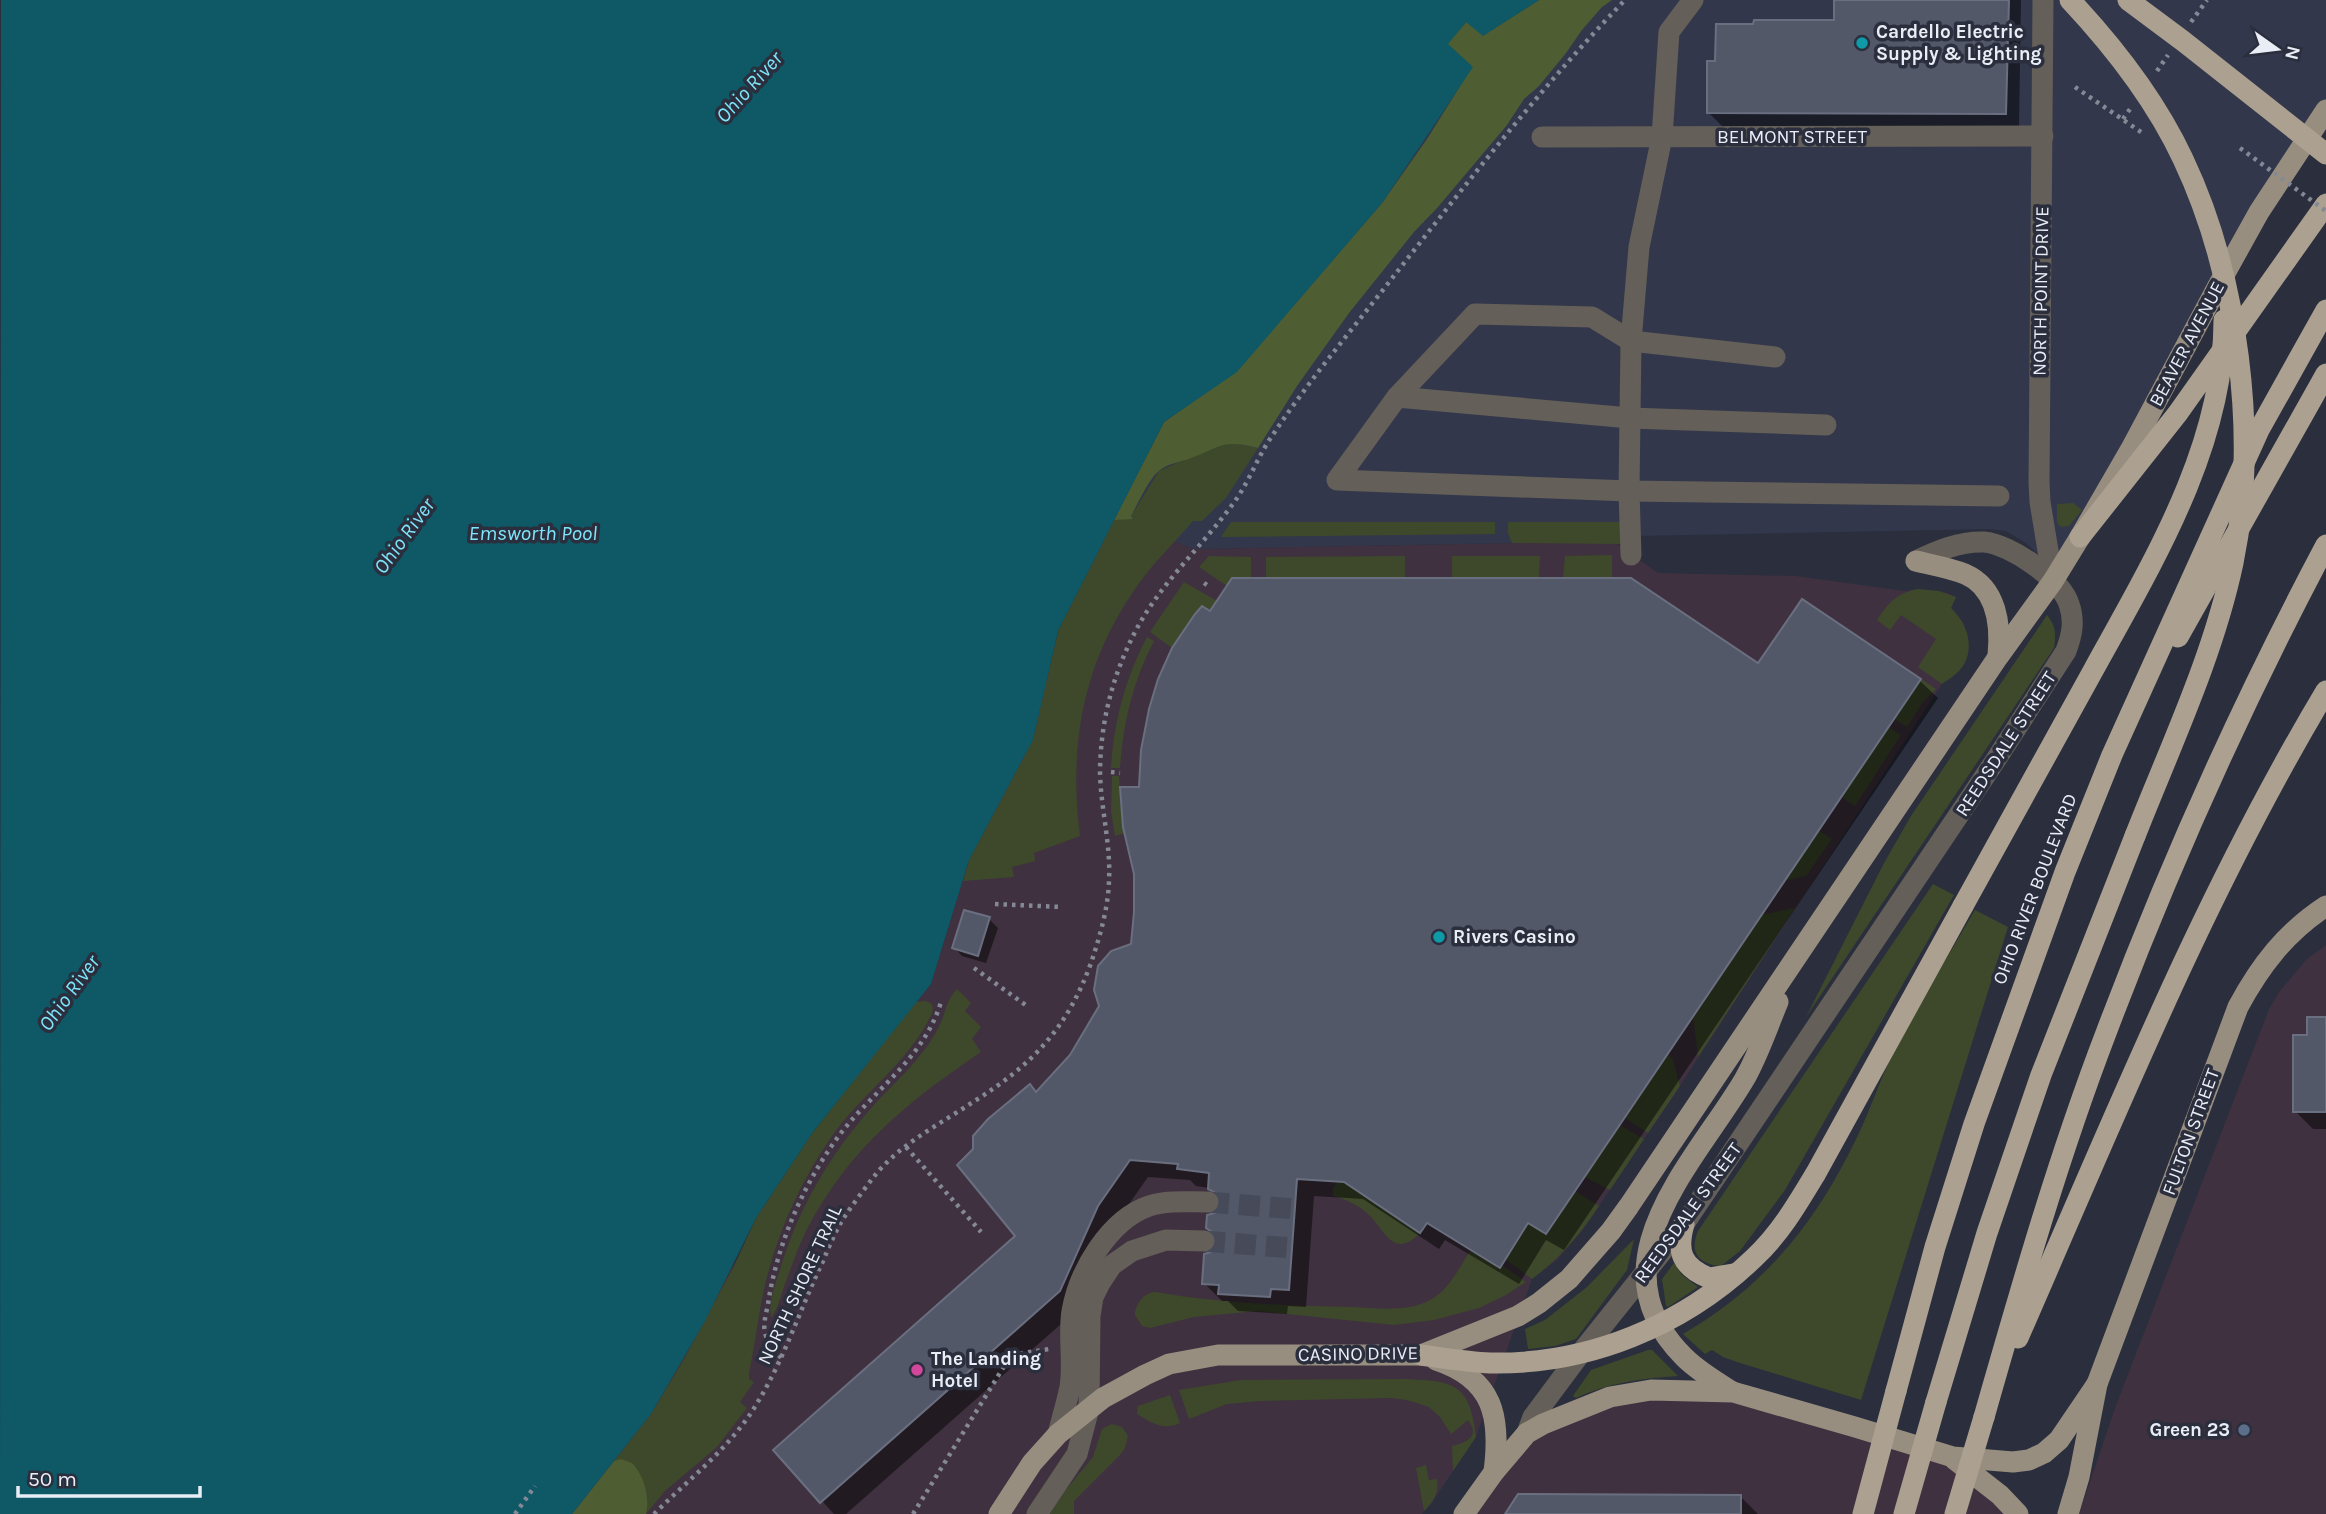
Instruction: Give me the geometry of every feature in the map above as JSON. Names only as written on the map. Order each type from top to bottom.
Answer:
[{"type":"highway","points":[[1903,1514],[1987,1233],[2036,1088],[2207,652],[2232,564],[2240,522],[2243,472],[2240,376],[2235,331],[2225,283],[2199,197],[2163,121],[2119,55],[2070,0]]},
{"type":"highway","points":[[2129,0],[2326,154]]},
{"type":"highway","points":[[2080,537],[2178,413],[2326,204]]},
{"type":"highway","points":[[1421,1355],[1488,1363],[1521,1362],[1580,1354],[1607,1347],[1683,1313],[1738,1272],[1769,1242],[1794,1209],[2112,638],[2187,486],[2204,439],[2216,393],[2224,326],[2225,283]]},
{"type":"highway","name":"OHIO RIVER BOULEVARD","points":[[1863,1514],[1935,1247],[1974,1124],[2065,872],[2112,755],[2259,430],[2326,310]]},
{"type":"highway","points":[[2112,755],[2326,374]]},
{"type":"highway","points":[[1955,1514],[2025,1275],[2105,1035],[2200,804],[2245,705],[2326,545]]},
{"type":"highway","points":[[1984,1417],[2194,940],[2273,783],[2326,691]]},
{"type":"highway","points":[[1684,1224],[1679,1246],[1688,1267],[1710,1278],[1738,1272]]},
{"type":"main road","name":"BEAVER AVENUE","points":[[2053,582],[2132,447],[2259,212],[2326,110]]},
{"type":"main road","points":[[1916,561],[1966,575],[1980,584],[1999,619],[1998,657]]},
{"type":"main road","points":[[1733,1392],[1686,1359],[1659,1326],[1647,1294],[1646,1273],[1650,1240],[1665,1201],[1745,1079],[1800,953],[1998,657],[2053,582]]},
{"type":"main road","name":"FULTON STREET","points":[[2097,1384],[2238,1007],[2273,952],[2308,918],[2326,906]]},
{"type":"main road","name":"CASINO DRIVE","points":[[999,1514],[1032,1463],[1058,1434],[1089,1408],[1120,1388],[1169,1364],[1217,1355],[1421,1355],[1518,1316],[1539,1303],[1577,1270],[1611,1231],[1800,953]]},
{"type":"main road","points":[[1421,1355],[1466,1374],[1488,1396],[1497,1430],[1494,1472]]},
{"type":"main road","points":[[1527,1433],[1610,1397],[1651,1390],[1733,1392],[1953,1457],[2013,1462],[2029,1460],[2044,1453],[2059,1440],[2097,1384]]},
{"type":"main road","points":[[2068,1514],[2079,1477],[2097,1384]]},
{"type":"main road","name":"REEDSDALE STREET","points":[[1464,1514],[1494,1472],[1527,1433]]},
{"type":"main road","points":[[1953,1457],[2000,1495],[2018,1514]]},
{"type":"street","points":[[1631,555],[1631,341],[1639,247],[1662,137],[1669,32],[1693,0]]},
{"type":"street","name":"NORTH POINT DRIVE","points":[[2043,0],[2039,482],[2053,582]]},
{"type":"street","name":"BELMONT STREET","points":[[1542,137],[2043,136]]},
{"type":"street","points":[[1775,357],[1631,341],[1592,317],[1475,314],[1397,397],[1337,480],[1629,492],[1999,496]]},
{"type":"street","points":[[1397,397],[1630,418],[1826,425]]},
{"type":"street","points":[[1916,561],[1942,548],[1984,542],[2032,562],[2053,582]]},
{"type":"street","name":"REEDSDALE STREET","points":[[1527,1433],[1533,1417],[1580,1354],[1684,1224],[2066,651],[2072,634],[2073,620],[2063,591],[2053,582]]},
{"type":"street","points":[[1058,1434],[1070,1385],[1072,1311],[1084,1274],[1098,1250],[1131,1214],[1149,1206],[1170,1201],[1208,1202]]},
{"type":"street","points":[[1037,1514],[1077,1454],[1089,1408],[1090,1316],[1093,1297],[1100,1283],[1112,1265],[1132,1251],[1166,1240],[1205,1241]]},
{"type":"path","name":"NORTH SHORE TRAIL","points":[[654,1514],[713,1460],[754,1409],[782,1359],[841,1221],[880,1170],[933,1126],[973,1102],[1030,1061],[1057,1030],[1080,992],[1101,933],[1110,878],[1101,807],[1100,771],[1107,704],[1118,669],[1135,632],[1150,608],[1237,499],[1271,438],[1435,224],[1546,89],[1625,0]]},
{"type":"path","points":[[2185,30],[2207,0]]},
{"type":"path","points":[[2149,81],[2171,51]]},
{"type":"path","points":[[2076,87],[2123,119],[2136,100]]},
{"type":"path","points":[[2240,148],[2326,211]]},
{"type":"path","points":[[1203,583],[1210,587]]},
{"type":"path","points":[[1111,772],[1119,773]]},
{"type":"path","points":[[995,904],[1062,906]]},
{"type":"path","points":[[974,968],[1027,1006]]},
{"type":"path","points":[[782,1359],[766,1338],[764,1326],[770,1287],[797,1210],[808,1186],[841,1133],[921,1045],[941,1002]]},
{"type":"path","points":[[906,1147],[981,1232]]},
{"type":"path","points":[[913,1514],[1011,1355],[1054,1349]]},
{"type":"path","points":[[515,1514],[535,1486]]},
{"type":"shaded area","points":[[1539,0],[2326,0],[2326,110],[2058,573],[2026,543],[2006,531],[1990,529],[1636,536],[1613,541],[1195,549],[1114,520],[1237,371],[1382,203],[1484,35]]},
{"type":"shaded area","points":[[1114,520],[1195,549],[1613,541],[1658,573],[1796,576],[1905,591],[1918,589],[1948,593],[1956,597],[1951,608],[1963,622],[1968,648],[1963,666],[1942,684],[1680,1086],[1584,1228],[1557,1260],[1532,1279],[1476,1437],[1422,1514],[572,1514],[859,1072],[931,984],[969,860]]},
{"type":"shaded area","points":[[2326,945],[2326,1514],[2079,1514],[2115,1408],[2269,1009],[2279,992],[2307,959]]},
{"type":"shaded area","points":[[1679,1389],[1953,1457],[2018,1514],[1464,1514],[1543,1424]]},
{"type":"green space","points":[[1539,0],[1612,0],[1602,7],[1539,86],[1524,99],[1507,125],[1414,232],[1349,313],[1297,386],[1258,448],[1237,444],[1223,445],[1167,466],[1156,474],[1148,485],[1131,516],[1133,519],[1114,520],[1164,422],[1237,371],[1382,203],[1427,139],[1472,67],[1447,44],[1467,21],[1484,35]]},
{"type":"green space","points":[[1233,443],[1258,448],[1226,498],[1202,521],[1193,521],[1140,582],[1105,641],[1093,671],[1084,703],[1076,767],[1080,836],[1034,853],[1035,861],[1012,867],[1014,877],[963,881],[969,860],[1033,740],[1058,631],[1114,520],[1133,518],[1131,516],[1159,471],[1214,446]]},
{"type":"green space","points":[[2073,503],[2082,510],[2069,526],[2061,527],[2057,523],[2057,504]]},
{"type":"green space","points":[[1231,522],[1495,522],[1495,534],[1221,537]]},
{"type":"green space","points":[[1508,522],[1622,522],[1623,544],[1512,543]]},
{"type":"green space","points":[[1612,555],[1612,578],[1563,578],[1565,556]]},
{"type":"green space","points":[[1209,556],[1251,557],[1251,578],[1227,586],[1199,567]]},
{"type":"green space","points":[[1405,556],[1405,579],[1266,578],[1266,557]]},
{"type":"green space","points":[[1452,556],[1540,556],[1539,578],[1452,578]]},
{"type":"green space","points":[[1184,582],[1217,601],[1208,615],[1202,606],[1172,648],[1150,632]]},
{"type":"green space","points":[[1918,589],[1939,591],[1956,597],[1951,608],[1962,621],[1968,637],[1965,662],[1958,672],[1942,684],[1918,667],[1936,639],[1901,615],[1890,630],[1877,620],[1894,600],[1904,593]]},
{"type":"green space","points":[[2047,615],[2055,630],[2054,648],[1806,1017],[1884,863],[1911,816]]},
{"type":"green space","points":[[1147,637],[1154,641],[1140,671],[1130,703],[1120,768],[1111,768],[1122,701]]},
{"type":"green space","points":[[1921,679],[1936,689],[1923,702],[1907,727],[1894,719]]},
{"type":"green space","points":[[1889,727],[1901,735],[1855,806],[1841,797]]},
{"type":"green space","points":[[1112,776],[1119,776],[1125,833],[1115,836],[1111,811]]},
{"type":"green space","points":[[1818,830],[1832,839],[1806,876],[1783,881]]},
{"type":"green space","points":[[1933,884],[1954,895],[1785,1190],[1740,1251],[1721,1266],[1701,1260],[1695,1251],[1698,1231]]},
{"type":"green space","points":[[1795,908],[1698,1057],[1693,1015],[1760,915]]},
{"type":"green space","points":[[1975,910],[2008,927],[1861,1400],[1737,1362],[1712,1350],[1705,1354],[1683,1334],[1713,1315],[1765,1272],[1807,1222],[1843,1165],[1908,1025]]},
{"type":"green space","points":[[957,989],[971,1003],[965,1011],[981,1027],[972,1039],[981,1052],[905,1108],[861,1151],[842,1174],[807,1229],[771,1318],[773,1292],[789,1244],[818,1181],[858,1123],[927,1047]]},
{"type":"green space","points":[[926,1001],[932,1004],[933,1011],[923,1030],[898,1062],[842,1122],[808,1174],[790,1211],[764,1289],[749,1373],[749,1379],[754,1382],[740,1402],[747,1408],[717,1447],[665,1491],[646,1514],[647,1495],[643,1481],[614,1461],[651,1414],[734,1266],[756,1218],[813,1132],[916,1002]]},
{"type":"green space","points":[[1668,1053],[1673,1060],[1680,1086],[1648,1133],[1625,1118]]},
{"type":"green space","points":[[1620,1125],[1644,1139],[1610,1190],[1585,1177]]},
{"type":"green space","points":[[1339,1179],[1420,1233],[1403,1244],[1390,1239],[1364,1211],[1333,1196],[1333,1189]]},
{"type":"green space","points":[[1575,1191],[1599,1206],[1569,1246],[1532,1279],[1505,1259],[1528,1223],[1545,1234]]},
{"type":"green space","points":[[1634,1239],[1627,1270],[1576,1339],[1555,1346],[1528,1349],[1525,1329],[1545,1320],[1587,1287]]},
{"type":"green space","points":[[1471,1250],[1500,1267],[1502,1265],[1526,1282],[1479,1308],[1434,1320],[1394,1325],[1258,1311],[1194,1317],[1150,1328],[1142,1326],[1135,1315],[1141,1300],[1147,1294],[1155,1292],[1253,1303],[1409,1307],[1426,1302],[1440,1293],[1452,1280]]},
{"type":"green space","points":[[1674,1263],[1682,1275],[1698,1287],[1668,1307],[1662,1279]]},
{"type":"green space","points":[[1652,1350],[1678,1376],[1626,1382],[1576,1398],[1573,1396],[1591,1370]]},
{"type":"green space","points":[[1406,1379],[1448,1384],[1464,1396],[1473,1419],[1476,1437],[1453,1471],[1452,1446],[1470,1438],[1473,1430],[1468,1420],[1451,1434],[1440,1417],[1429,1407],[1407,1400],[1391,1398],[1260,1401],[1227,1404],[1189,1419],[1179,1390],[1241,1380]]},
{"type":"green space","points":[[1170,1395],[1180,1423],[1163,1426],[1137,1414],[1138,1406]]},
{"type":"green space","points":[[1112,1424],[1122,1427],[1128,1436],[1125,1448],[1074,1501],[1074,1514],[1050,1514],[1093,1457],[1102,1429]]},
{"type":"green space","points":[[621,1459],[632,1463],[643,1480],[647,1500],[646,1514],[572,1514],[614,1461]]},
{"type":"green space","points":[[1426,1465],[1429,1480],[1437,1479],[1437,1488],[1431,1504],[1424,1511],[1416,1468]]},
{"type":"water","name":"Emsworth Pool","points":[[1,0],[1539,0],[1483,36],[1466,22],[1448,44],[1473,67],[1382,203],[1237,372],[1164,422],[1058,631],[1033,740],[969,860],[931,984],[813,1132],[756,1218],[705,1321],[651,1414],[572,1514],[0,1514]]},
{"type":"building","name":"Cardello Electric Supply & Lighting","points":[[1834,0],[2009,0],[2006,114],[1707,113],[1707,61],[1715,61],[1716,24],[1753,24],[1754,20],[1834,20]]},
{"type":"building","name":"Rivers Casino","points":[[1232,578],[1631,578],[1758,663],[1802,599],[1921,679],[1546,1234],[1528,1223],[1500,1268],[1427,1223],[1420,1233],[1344,1182],[1297,1179],[1289,1290],[1271,1289],[1270,1297],[1218,1294],[1219,1285],[1202,1284],[1204,1254],[1211,1252],[1217,1242],[1215,1234],[1206,1228],[1207,1215],[1215,1213],[1221,1203],[1219,1195],[1208,1189],[1209,1173],[1177,1169],[1178,1164],[1130,1160],[1098,1206],[1060,1291],[820,1503],[773,1450],[1015,1236],[957,1165],[973,1149],[973,1136],[988,1119],[1030,1084],[1036,1092],[1070,1055],[1099,1006],[1094,990],[1098,966],[1111,951],[1131,944],[1134,874],[1123,827],[1120,787],[1139,787],[1141,750],[1149,709],[1158,679],[1172,648],[1202,606],[1210,611]]},
{"type":"building","points":[[964,910],[990,917],[978,956],[952,948]]},
{"type":"building","points":[[2307,1017],[2326,1017],[2326,1112],[2293,1112],[2293,1035],[2307,1035]]},
{"type":"building","points":[[1518,1494],[1741,1495],[1741,1514],[1505,1514]]},
{"type":"tunnel","points":[[1208,1202],[1295,1209]]},
{"type":"tunnel","points":[[1204,1241],[1292,1248]]},
{"type":"place","name":"Cardello Electric Supply & Lighting","points":[[1862,43]]},
{"type":"place","name":"Rivers Casino","points":[[1439,937]]},
{"type":"place","name":"The Landing Hotel","points":[[917,1370]]},
{"type":"place","name":"Green 23","points":[[2244,1430]]},
{"type":"water label","name":"Ohio River","points":[[749,87]]},
{"type":"water label","name":"Ohio River","points":[[404,536]]},
{"type":"water label","name":"Ohio River","points":[[69,993]]}]
